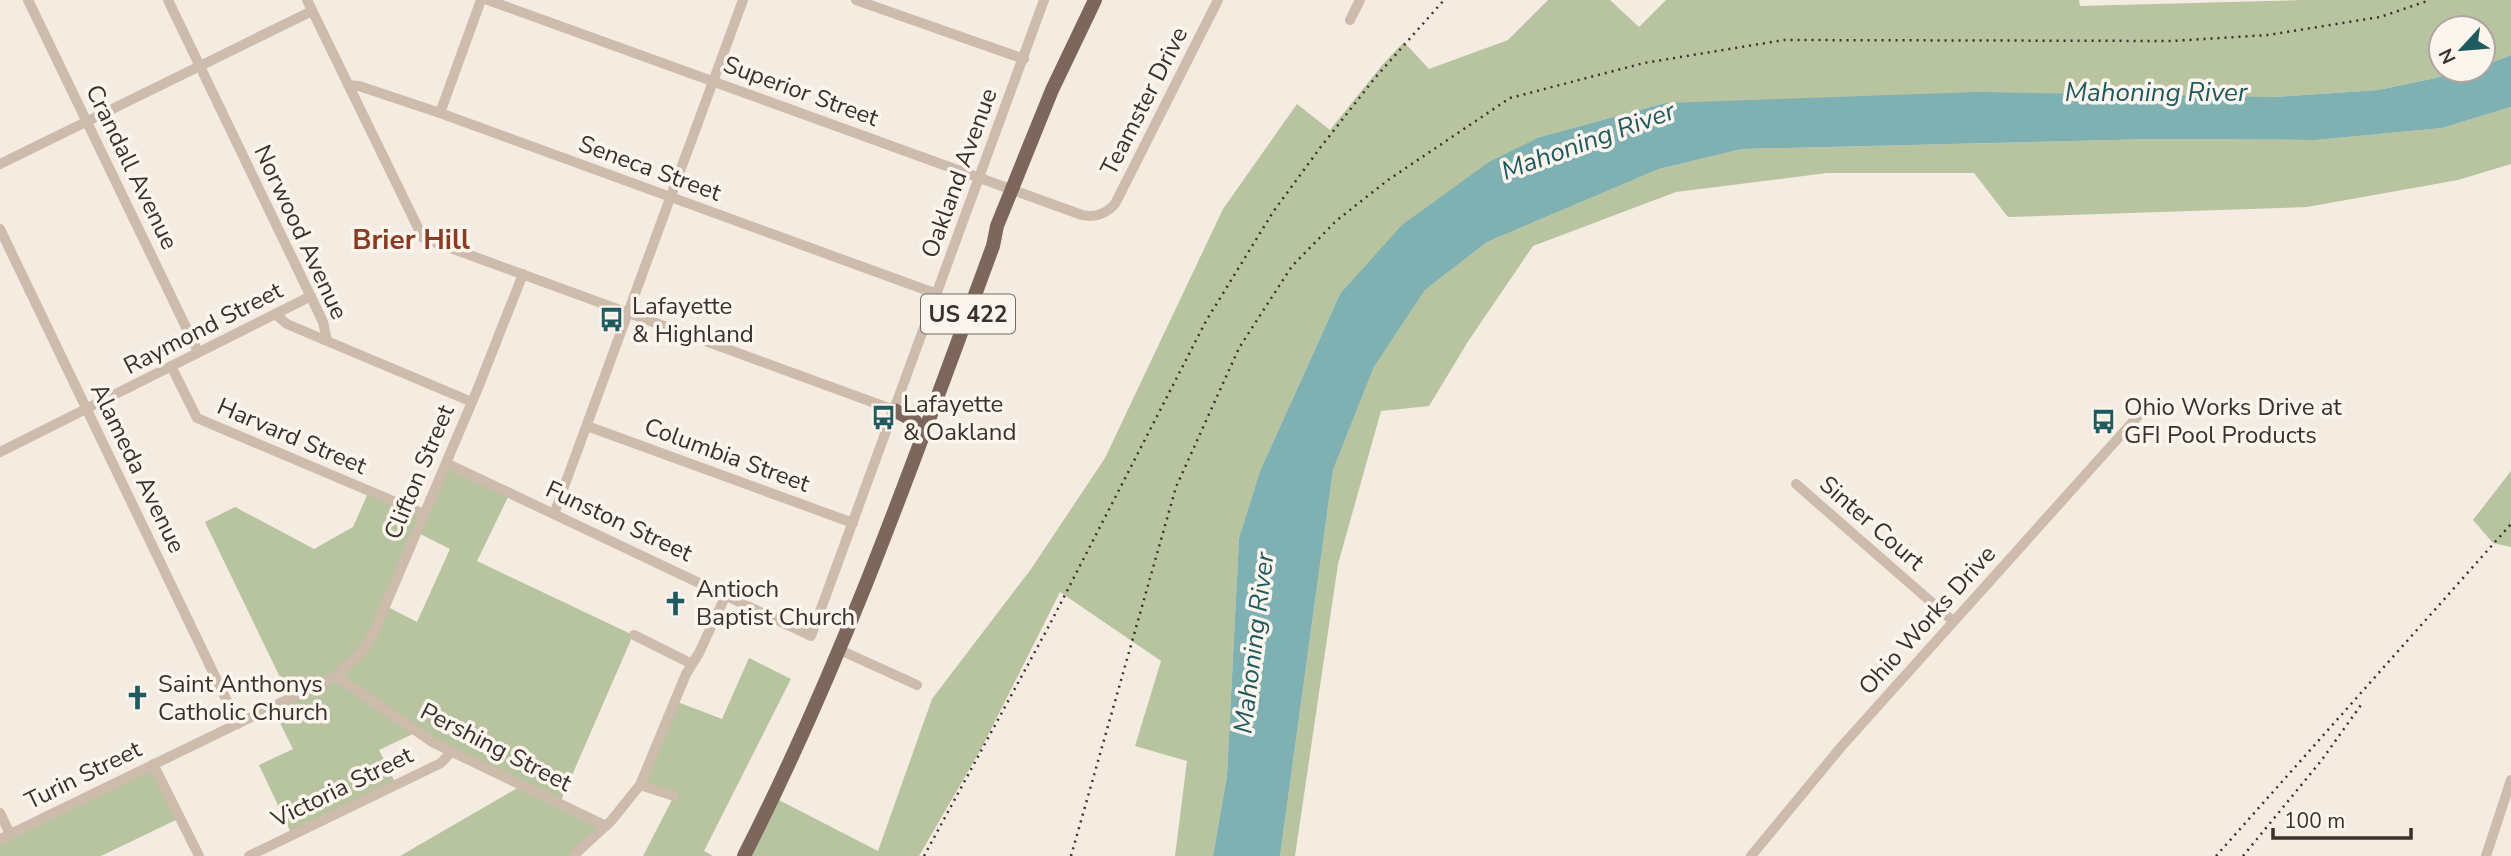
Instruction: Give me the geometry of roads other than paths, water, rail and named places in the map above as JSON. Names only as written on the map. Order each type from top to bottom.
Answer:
[{"type":"main road","name":"US 422","points":[[744,856],[840,650],[922,439],[1012,190],[1052,90],[1095,0]]},
{"type":"main road","points":[[894,410],[915,421],[922,439]]},
{"type":"street","name":"Crandall Avenue","points":[[28,0],[198,352]]},
{"type":"street","name":"Norwood Avenue","points":[[168,0],[311,296],[323,322],[327,341],[472,402]]},
{"type":"street","points":[[440,113],[481,0]]},
{"type":"street","name":"Superior Street","points":[[488,0],[1082,215],[1101,215]]},
{"type":"street","points":[[554,514],[743,0]]},
{"type":"street","points":[[856,0],[1024,59]]},
{"type":"street","points":[[889,12],[893,0]]},
{"type":"street","name":"Oakland Avenue","points":[[811,636],[1044,0]]},
{"type":"street","name":"Teamster Drive","points":[[1101,215],[1115,204],[1218,0]]},
{"type":"street","points":[[1350,20],[1360,0]]},
{"type":"street","points":[[0,164],[200,65],[309,5],[421,236],[894,410]]},
{"type":"street","name":"Seneca Street","points":[[348,85],[359,86],[440,113],[937,294]]},
{"type":"street","name":"Alameda Avenue","points":[[0,229],[237,724]]},
{"type":"street","name":"Clifton Street","points":[[336,676],[369,642],[472,402],[523,274]]},
{"type":"street","name":"Raymond Street","points":[[0,452],[311,296]]},
{"type":"street","points":[[275,314],[287,324],[327,341]]},
{"type":"street","name":"Harvard Street","points":[[171,366],[197,418],[424,514]]},
{"type":"street","name":"Ohio Works Drive","points":[[1751,856],[1841,747],[2138,416]]},
{"type":"street","name":"Columbia Street","points":[[587,426],[853,523]]},
{"type":"street","name":"Funston Street","points":[[446,463],[811,636]]},
{"type":"street","name":"Sinter Court","points":[[1796,484],[1953,621]]},
{"type":"street","points":[[573,856],[606,826],[640,785],[692,663],[726,594]]},
{"type":"street","points":[[634,635],[692,663]]},
{"type":"street","points":[[840,650],[917,685]]},
{"type":"street","name":"Turin Street","points":[[5,836],[336,676]]},
{"type":"street","name":"Pershing Street","points":[[336,676],[434,743],[606,826]]},
{"type":"street","name":"Victoria Street","points":[[249,856],[441,763],[451,752]]},
{"type":"street","points":[[153,764],[199,856]]},
{"type":"street","points":[[2486,856],[2511,780]]},
{"type":"street","points":[[640,785],[674,796]]},
{"type":"street","points":[[0,813],[5,836]]},
{"type":"water","name":"Mahoning River","points":[[2511,55],[2511,107],[2442,128],[2316,140],[2154,139],[1742,149],[1659,169],[1487,242],[1425,290],[1374,367],[1333,470],[1280,856],[1213,856],[1227,776],[1239,538],[1260,471],[1340,294],[1402,225],[1489,162],[1540,137],[1665,103],[1976,92],[2273,97],[2378,90],[2427,80],[2427,84],[2497,84],[2497,60]]},
{"type":"railway","points":[[924,856],[1050,624],[1206,321],[1273,212],[1320,148],[1375,78],[1444,0]]},
{"type":"railway","points":[[1071,856],[1176,487],[1239,348],[1292,266],[1336,221],[1388,180],[1510,98],[1644,63],[1784,40],[2172,41],[2268,35],[2380,17],[2430,0]]},
{"type":"railway","points":[[2216,856],[2511,524]]},
{"type":"railway","points":[[2243,856],[2321,761],[2361,705]]},
{"type":"place","name":"Lafayette & Highland","points":[[612,320]]},
{"type":"place","name":"Lafayette & Oakland","points":[[883,418]]},
{"type":"place","name":"Ohio Works Drive at GFI Pool Products","points":[[2104,421]]},
{"type":"place","name":"Antioch Baptist Church","points":[[676,603]]},
{"type":"place","name":"Saint Anthonys Catholic Church","points":[[138,698]]},
{"type":"district","name":"Brier Hill","points":[[411,240]]}]
